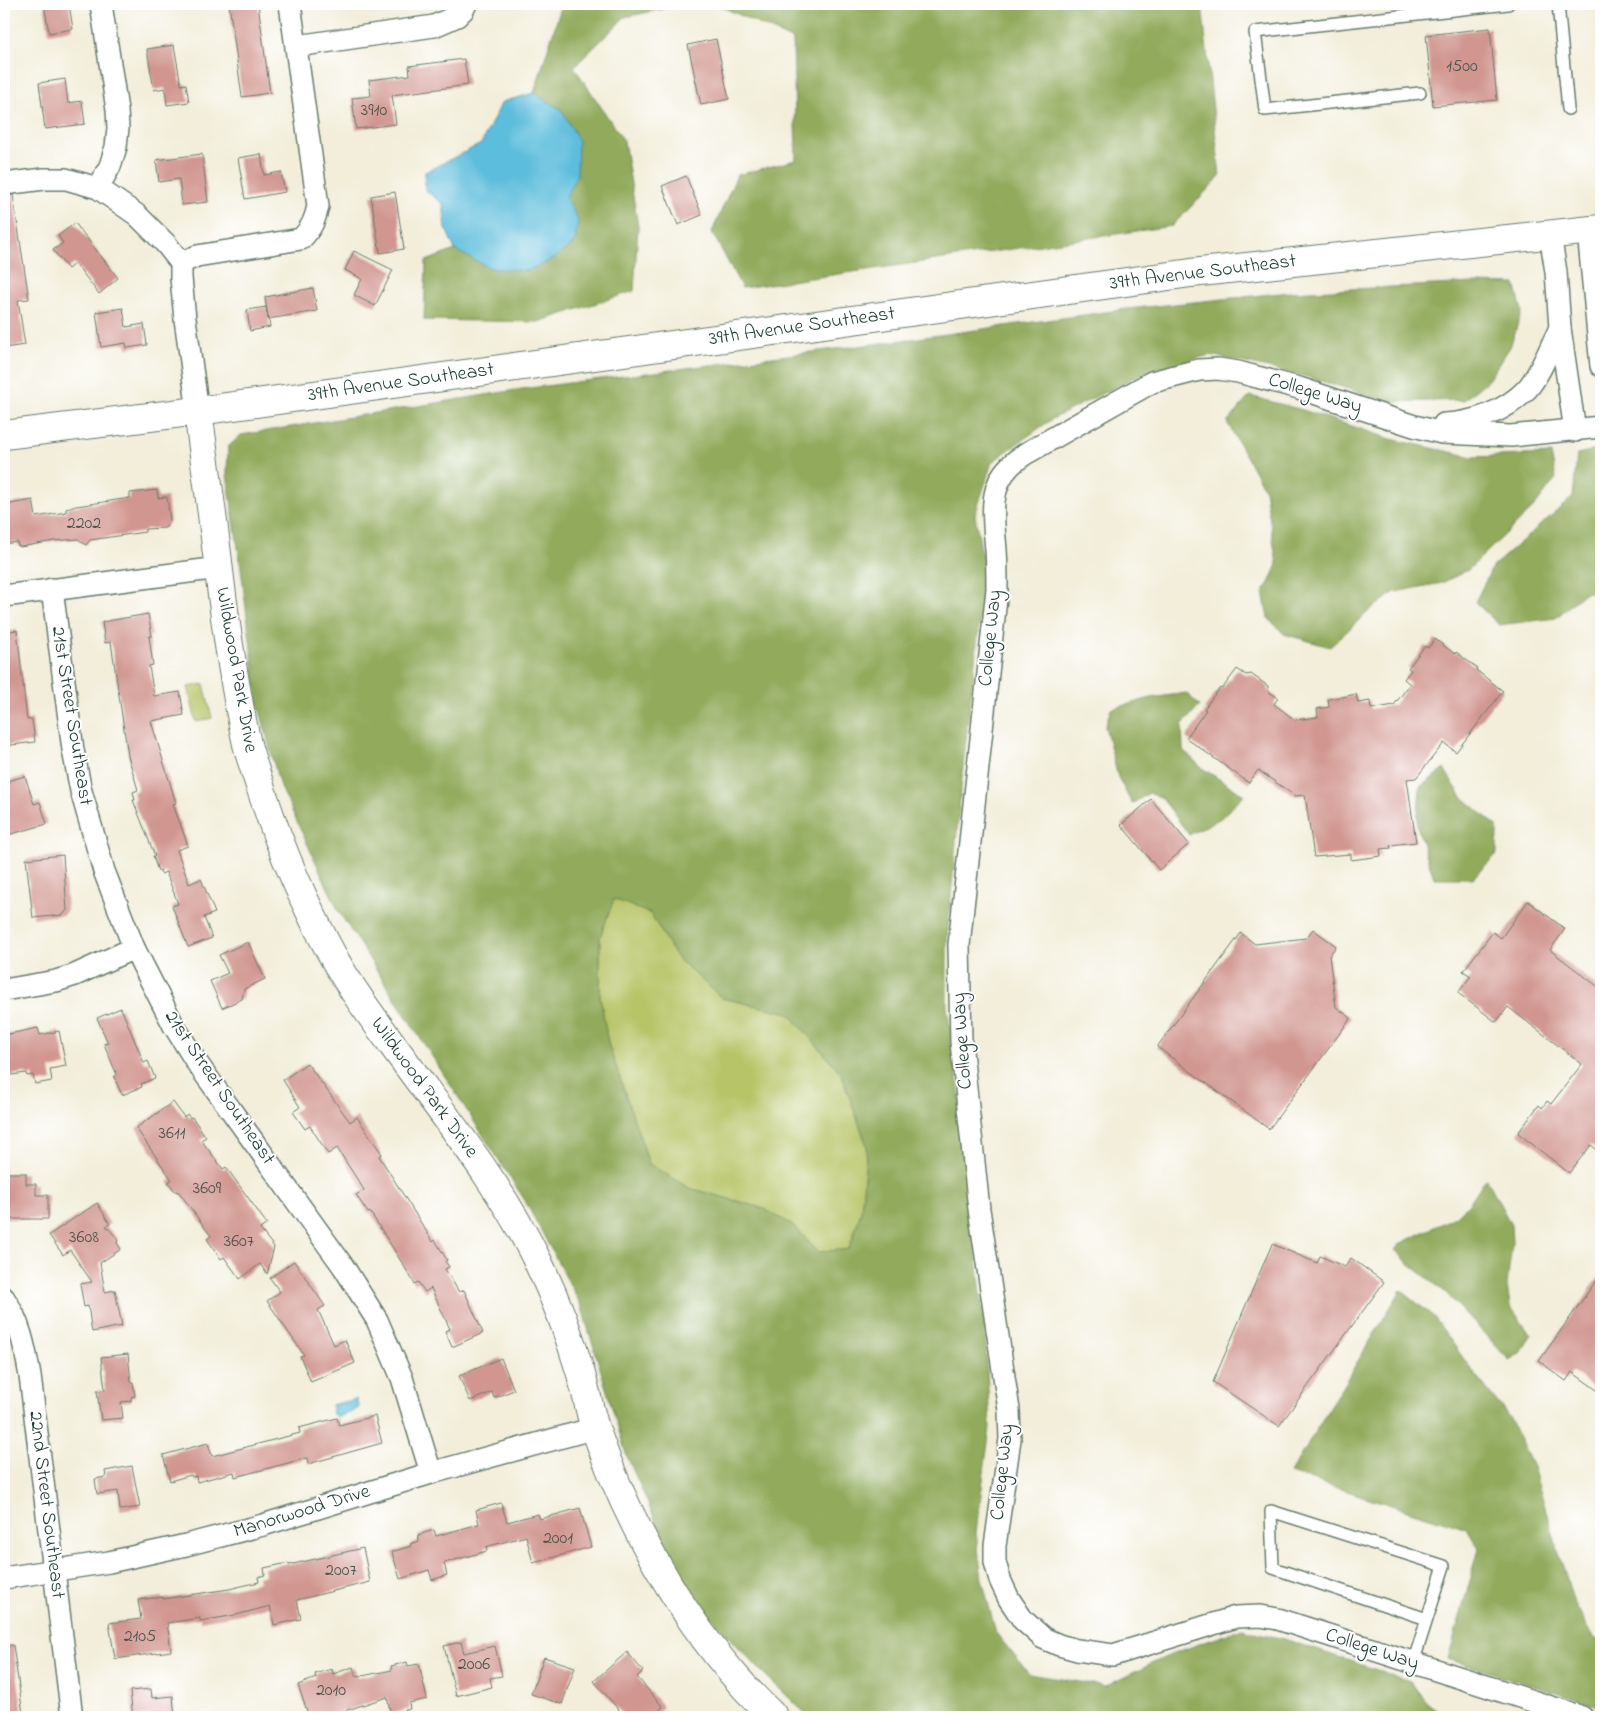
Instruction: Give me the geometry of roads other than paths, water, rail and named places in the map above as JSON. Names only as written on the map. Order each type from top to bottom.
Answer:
[{"type":"main road","name":"39th Avenue Southeast","points":[[4,435],[198,411],[1191,273],[1595,230]]},
{"type":"main road","name":"Wildwood Park Drive","points":[[198,411],[228,649],[248,748],[286,859],[334,958],[354,993],[486,1172],[538,1262],[554,1298],[580,1370],[595,1428],[643,1540],[679,1599],[719,1658],[743,1686],[774,1717]]},
{"type":"street","points":[[98,188],[110,166],[116,147],[118,128],[117,110],[100,4]]},
{"type":"street","points":[[181,263],[198,256],[301,239],[309,231],[315,220],[318,206],[290,4]]},
{"type":"street","points":[[296,46],[434,26],[458,16],[466,4]]},
{"type":"street","points":[[4,184],[44,179],[66,179],[98,188],[136,215],[166,244],[181,263],[180,278],[198,411]]},
{"type":"street","points":[[1595,230],[1601,366]]},
{"type":"street","points":[[1550,234],[1556,272],[1560,328],[1575,431]]},
{"type":"street","points":[[1414,426],[1456,424],[1483,417],[1506,406],[1527,388],[1541,366],[1560,328]]},
{"type":"street","name":"College Way","points":[[1582,1717],[1278,1619],[1260,1616],[1236,1617],[1113,1655],[1097,1654],[1059,1645],[1043,1638],[1022,1620],[1000,1580],[995,1562],[1010,1439],[1009,1410],[980,1219],[961,1042],[959,945],[997,589],[993,513],[996,489],[1001,477],[1009,466],[1025,454],[1152,382],[1199,370],[1218,369],[1238,372],[1299,388],[1414,426],[1442,433],[1511,436],[1601,427]]},
{"type":"street","points":[[4,596],[219,568]]},
{"type":"street","name":"21st Street Southeast","points":[[52,589],[73,750],[81,791],[104,871],[134,948],[170,1019],[197,1063],[344,1266],[377,1320],[402,1378],[430,1473]]},
{"type":"street","points":[[4,990],[40,985],[63,979],[134,948]]},
{"type":"street","name":"22nd Street Southeast","points":[[4,1298],[17,1322],[26,1354],[72,1717]]},
{"type":"street","name":"Manorwood Drive","points":[[4,1578],[109,1562],[194,1543],[264,1525],[430,1473],[595,1428]]},
{"type":"lane","points":[[1420,93],[1265,110],[1255,32],[1508,4]]},
{"type":"lane","points":[[1558,4],[1568,109]]},
{"type":"lane","points":[[1413,1663],[1444,1566],[1271,1511],[1273,1568],[1427,1619]]},
{"type":"water","points":[[534,93],[562,110],[578,139],[577,174],[566,197],[578,220],[575,242],[555,258],[528,271],[490,268],[455,250],[446,229],[443,204],[425,190],[425,172],[481,144],[502,102]]},
{"type":"water","points":[[356,1399],[359,1408],[336,1417],[335,1414],[333,1415],[331,1405]]}]
